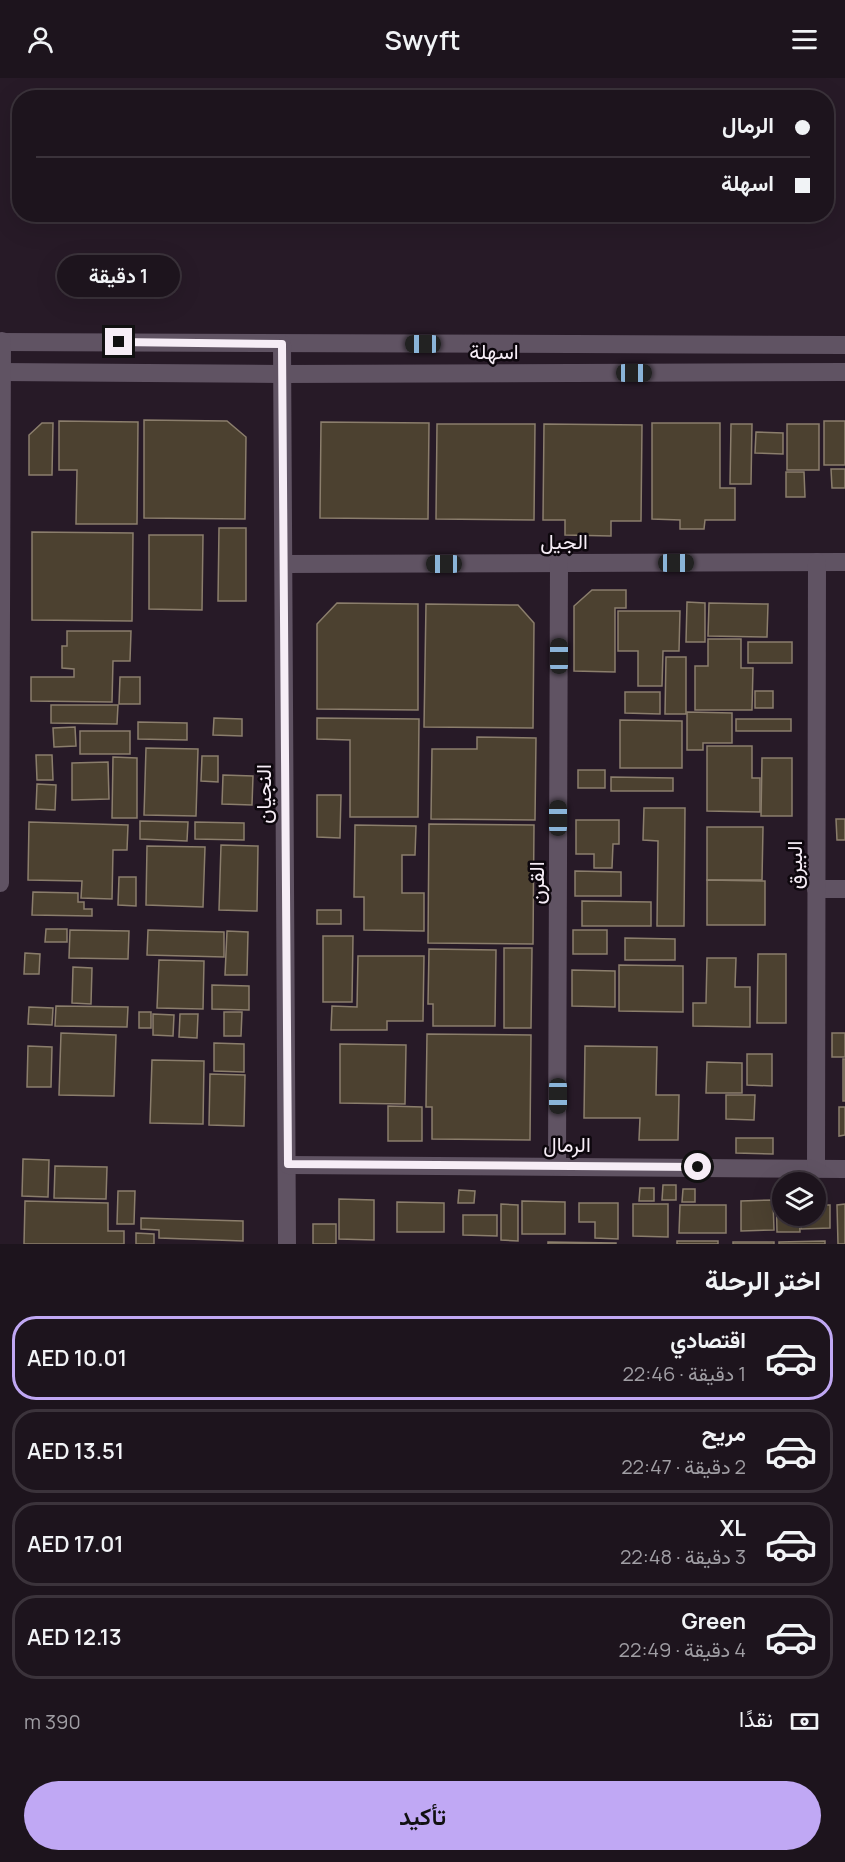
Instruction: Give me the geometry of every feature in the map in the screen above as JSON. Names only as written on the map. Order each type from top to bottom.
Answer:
[{"type":"street","name":"اسهلة","points":[[1,341],[845,345]]},
{"type":"street","points":[[0,883],[1,341]]},
{"type":"street","name":"النجيان","points":[[282,344],[288,1244]]},
{"type":"street","name":"اسهلة","points":[[0,372],[282,374],[845,372]]},
{"type":"street","name":"البيرق","points":[[816,1168],[817,562]]},
{"type":"street","name":"الجيل","points":[[284,564],[845,562]]},
{"type":"street","name":"القرن","points":[[557,1166],[559,563]]},
{"type":"street","points":[[816,890],[845,890]]},
{"type":"street","name":"الرمال","points":[[288,1164],[845,1169]]},
{"type":"building","points":[[144,420],[227,421],[246,437],[245,519],[144,518]]},
{"type":"building","points":[[59,421],[138,422],[137,524],[76,524],[77,470],[59,470]]},
{"type":"building","points":[[824,421],[845,421],[845,465],[824,465]]},
{"type":"building","points":[[321,422],[429,423],[428,519],[320,518]]},
{"type":"building","points":[[42,423],[53,423],[52,475],[29,475],[29,435]]},
{"type":"building","points":[[652,423],[720,423],[720,488],[735,488],[735,520],[705,520],[704,529],[680,529],[680,520],[652,519]]},
{"type":"building","points":[[437,424],[535,424],[534,520],[436,519]]},
{"type":"building","points":[[544,424],[642,425],[641,521],[611,521],[611,536],[565,535],[565,520],[543,520]]},
{"type":"building","points":[[731,424],[752,424],[751,484],[730,484]]},
{"type":"building","points":[[787,424],[819,424],[819,470],[787,470]]},
{"type":"building","points":[[756,432],[783,433],[783,454],[755,453]]},
{"type":"building","points":[[831,469],[845,469],[845,488],[832,488]]},
{"type":"building","points":[[786,472],[804,472],[805,497],[786,497]]},
{"type":"building","points":[[219,528],[246,528],[246,601],[218,601]]},
{"type":"building","points":[[32,532],[133,533],[132,621],[32,620]]},
{"type":"building","points":[[149,535],[203,535],[202,610],[149,609]]},
{"type":"building","points":[[592,590],[626,590],[626,608],[615,608],[615,672],[574,671],[574,606]]},
{"type":"building","points":[[687,602],[705,603],[705,642],[686,642]]},
{"type":"building","points":[[337,603],[418,604],[418,710],[317,709],[317,624]]},
{"type":"building","points":[[709,603],[768,604],[767,637],[708,636]]},
{"type":"building","points":[[426,604],[518,605],[534,623],[533,728],[424,727]]},
{"type":"building","points":[[618,611],[680,611],[679,651],[663,651],[662,686],[638,686],[638,651],[618,651]]},
{"type":"building","points":[[67,631],[131,631],[130,661],[113,661],[112,702],[31,701],[31,677],[74,677],[74,669],[62,668],[62,646],[67,646]]},
{"type":"building","points":[[708,639],[741,639],[741,668],[753,668],[752,710],[695,710],[695,666],[708,666]]},
{"type":"building","points":[[748,642],[792,642],[792,663],[748,663]]},
{"type":"building","points":[[666,657],[686,657],[686,714],[665,714]]},
{"type":"building","points":[[120,677],[140,677],[140,704],[119,704]]},
{"type":"building","points":[[755,691],[773,691],[773,708],[755,708]]},
{"type":"building","points":[[625,692],[660,692],[660,714],[625,713]]},
{"type":"building","points":[[51,705],[118,705],[117,724],[51,723]]},
{"type":"building","points":[[687,712],[732,713],[732,743],[703,743],[703,750],[687,750]]},
{"type":"building","points":[[214,718],[242,719],[242,736],[213,735]]},
{"type":"building","points":[[317,718],[419,719],[418,817],[350,817],[350,740],[317,739]]},
{"type":"building","points":[[736,719],[791,719],[791,731],[736,731]]},
{"type":"building","points":[[620,720],[682,721],[682,768],[620,768]]},
{"type":"building","points":[[138,722],[187,723],[187,740],[138,739]]},
{"type":"building","points":[[75,727],[76,746],[54,747],[53,728]]},
{"type":"building","points":[[80,731],[130,731],[130,754],[80,754]]},
{"type":"building","points":[[477,737],[536,738],[535,820],[431,819],[432,749],[477,749]]},
{"type":"building","points":[[707,746],[752,746],[752,778],[760,778],[760,812],[707,811]]},
{"type":"building","points":[[146,748],[198,749],[196,816],[144,815]]},
{"type":"building","points":[[36,755],[52,755],[53,780],[37,780]]},
{"type":"building","points":[[202,756],[218,756],[218,782],[201,781]]},
{"type":"building","points":[[113,757],[137,758],[137,818],[112,818]]},
{"type":"building","points":[[762,758],[792,758],[792,816],[761,816]]},
{"type":"building","points":[[108,762],[109,799],[72,800],[72,763]]},
{"type":"building","points":[[578,770],[605,770],[605,788],[578,788]]},
{"type":"building","points":[[223,775],[253,776],[252,805],[222,804]]},
{"type":"building","points":[[611,777],[673,778],[673,791],[611,791]]},
{"type":"building","points":[[37,784],[56,785],[55,810],[36,809]]},
{"type":"building","points":[[317,795],[341,795],[340,838],[317,837]]},
{"type":"building","points":[[644,808],[685,808],[684,926],[657,926],[658,841],[643,840]]},
{"type":"building","points":[[836,819],[845,819],[845,840],[837,840]]},
{"type":"building","points":[[576,820],[619,820],[619,844],[613,844],[612,868],[594,868],[594,854],[576,854]]},
{"type":"building","points":[[140,821],[188,822],[187,841],[140,839]]},
{"type":"building","points":[[29,822],[128,825],[127,850],[113,850],[112,899],[81,898],[82,881],[28,880]]},
{"type":"building","points":[[195,822],[244,823],[244,840],[195,839]]},
{"type":"building","points":[[429,824],[534,825],[533,944],[428,943]]},
{"type":"building","points":[[355,825],[416,826],[415,855],[402,855],[402,893],[424,893],[424,931],[364,930],[364,897],[354,897]]},
{"type":"building","points":[[707,827],[763,827],[762,880],[707,880]]},
{"type":"building","points":[[221,845],[258,846],[257,911],[219,910]]},
{"type":"building","points":[[147,846],[205,847],[203,907],[146,905]]},
{"type":"building","points":[[575,871],[621,872],[621,896],[575,896]]},
{"type":"building","points":[[119,877],[136,877],[136,906],[118,905]]},
{"type":"building","points":[[707,880],[765,881],[765,925],[707,925]]},
{"type":"building","points":[[33,892],[78,893],[78,902],[84,902],[84,909],[92,909],[92,916],[32,915]]},
{"type":"building","points":[[582,901],[651,902],[651,926],[582,926]]},
{"type":"building","points":[[317,910],[341,910],[341,924],[317,924]]},
{"type":"building","points":[[46,929],[67,929],[67,942],[45,942]]},
{"type":"building","points":[[70,930],[129,931],[128,959],[69,958]]},
{"type":"building","points":[[148,930],[224,932],[224,957],[147,955]]},
{"type":"building","points":[[573,930],[607,930],[607,954],[573,954]]},
{"type":"building","points":[[227,931],[248,932],[247,975],[225,975]]},
{"type":"building","points":[[323,936],[353,936],[352,1002],[323,1002]]},
{"type":"building","points":[[625,938],[675,939],[675,960],[625,960]]},
{"type":"building","points":[[504,948],[532,948],[531,1028],[504,1028]]},
{"type":"building","points":[[429,949],[496,950],[495,1026],[433,1026],[433,1004],[428,1004]]},
{"type":"building","points":[[25,953],[40,954],[39,974],[24,974]]},
{"type":"building","points":[[758,954],[786,954],[786,1023],[757,1023]]},
{"type":"building","points":[[358,956],[424,956],[423,1021],[387,1021],[387,1030],[331,1030],[332,1006],[357,1007]]},
{"type":"building","points":[[707,958],[736,958],[735,987],[750,987],[750,1027],[693,1026],[693,1003],[706,1003]]},
{"type":"building","points":[[159,960],[204,961],[203,1009],[157,1008]]},
{"type":"building","points":[[619,965],[683,966],[683,1012],[619,1011]]},
{"type":"building","points":[[73,967],[92,968],[91,1004],[72,1003]]},
{"type":"building","points":[[572,970],[615,971],[615,1007],[572,1006]]},
{"type":"building","points":[[212,985],[249,986],[249,1010],[212,1009]]},
{"type":"building","points":[[56,1006],[128,1007],[127,1027],[55,1026]]},
{"type":"building","points":[[29,1007],[53,1008],[52,1025],[28,1024]]},
{"type":"building","points":[[139,1012],[151,1012],[151,1028],[139,1028]]},
{"type":"building","points":[[224,1012],[242,1012],[241,1036],[224,1036]]},
{"type":"building","points":[[153,1014],[174,1015],[173,1036],[153,1035]]},
{"type":"building","points":[[180,1014],[198,1014],[197,1038],[179,1037]]},
{"type":"building","points":[[61,1033],[116,1035],[114,1096],[59,1095]]},
{"type":"building","points":[[832,1033],[845,1033],[845,1057],[832,1057]]},
{"type":"building","points":[[427,1034],[531,1035],[530,1140],[432,1139],[432,1107],[426,1107]]},
{"type":"building","points":[[214,1043],[244,1044],[244,1072],[214,1071]]},
{"type":"building","points":[[340,1044],[406,1045],[405,1104],[340,1103]]},
{"type":"building","points":[[28,1046],[52,1047],[51,1087],[27,1087]]},
{"type":"building","points":[[585,1046],[657,1047],[656,1095],[679,1095],[678,1140],[639,1140],[640,1118],[584,1118]]},
{"type":"building","points":[[747,1054],[772,1054],[772,1086],[747,1085]]},
{"type":"building","points":[[843,1059],[845,1059],[845,1101],[843,1101]]},
{"type":"building","points":[[152,1060],[204,1061],[203,1124],[150,1123]]},
{"type":"building","points":[[707,1062],[742,1063],[742,1093],[706,1093]]},
{"type":"building","points":[[210,1074],[245,1075],[244,1126],[209,1125]]},
{"type":"building","points":[[726,1095],[755,1095],[754,1120],[726,1119]]},
{"type":"building","points":[[388,1106],[422,1107],[422,1141],[388,1141]]},
{"type":"building","points":[[839,1107],[845,1107],[845,1135],[839,1136]]},
{"type":"building","points":[[736,1138],[773,1138],[773,1154],[736,1153]]},
{"type":"building","points":[[23,1159],[49,1160],[48,1197],[22,1196]]},
{"type":"building","points":[[55,1166],[107,1167],[106,1199],[54,1198]]},
{"type":"building","points":[[663,1185],[676,1185],[676,1200],[662,1200]]},
{"type":"building","points":[[640,1188],[654,1188],[654,1201],[639,1201]]},
{"type":"building","points":[[683,1189],[695,1189],[695,1202],[682,1202]]},
{"type":"building","points":[[459,1190],[475,1191],[474,1203],[458,1203]]},
{"type":"building","points":[[118,1191],[135,1191],[134,1224],[117,1224]]},
{"type":"building","points":[[339,1199],[374,1200],[374,1240],[339,1239]]},
{"type":"building","points":[[772,1200],[774,1230],[741,1231],[741,1201]]},
{"type":"building","points":[[25,1201],[108,1203],[108,1231],[124,1231],[124,1244],[24,1244]]},
{"type":"building","points":[[522,1201],[565,1202],[565,1234],[522,1234]]},
{"type":"building","points":[[397,1202],[444,1203],[444,1232],[397,1232]]},
{"type":"building","points":[[579,1203],[618,1203],[618,1239],[595,1238],[595,1222],[579,1222]]},
{"type":"building","points":[[501,1204],[518,1205],[518,1241],[501,1240]]},
{"type":"building","points":[[633,1204],[668,1204],[668,1237],[633,1236]]},
{"type":"building","points":[[845,1204],[845,1244],[838,1244],[837,1205]]},
{"type":"building","points":[[680,1205],[726,1205],[726,1233],[679,1233]]},
{"type":"building","points":[[826,1205],[830,1205],[830,1228],[801,1229],[801,1226],[826,1226]]},
{"type":"building","points":[[463,1215],[497,1215],[497,1236],[463,1235]]},
{"type":"building","points":[[141,1218],[243,1221],[243,1241],[159,1238],[159,1230],[141,1229]]},
{"type":"building","points":[[313,1224],[336,1224],[336,1244],[313,1244]]},
{"type":"building","points":[[777,1226],[800,1226],[800,1232],[777,1232]]},
{"type":"building","points":[[136,1233],[154,1234],[154,1244],[136,1244]]},
{"type":"building","points":[[677,1241],[718,1241],[718,1244],[677,1244]]},
{"type":"building","points":[[825,1241],[825,1244],[779,1244],[779,1242]]},
{"type":"building","points":[[548,1242],[616,1243],[616,1244],[548,1244]]},
{"type":"building","points":[[733,1242],[774,1242],[774,1244],[733,1244]]},
{"type":"route","points":[[119,342],[282,344],[288,1164],[698,1167]]}]
